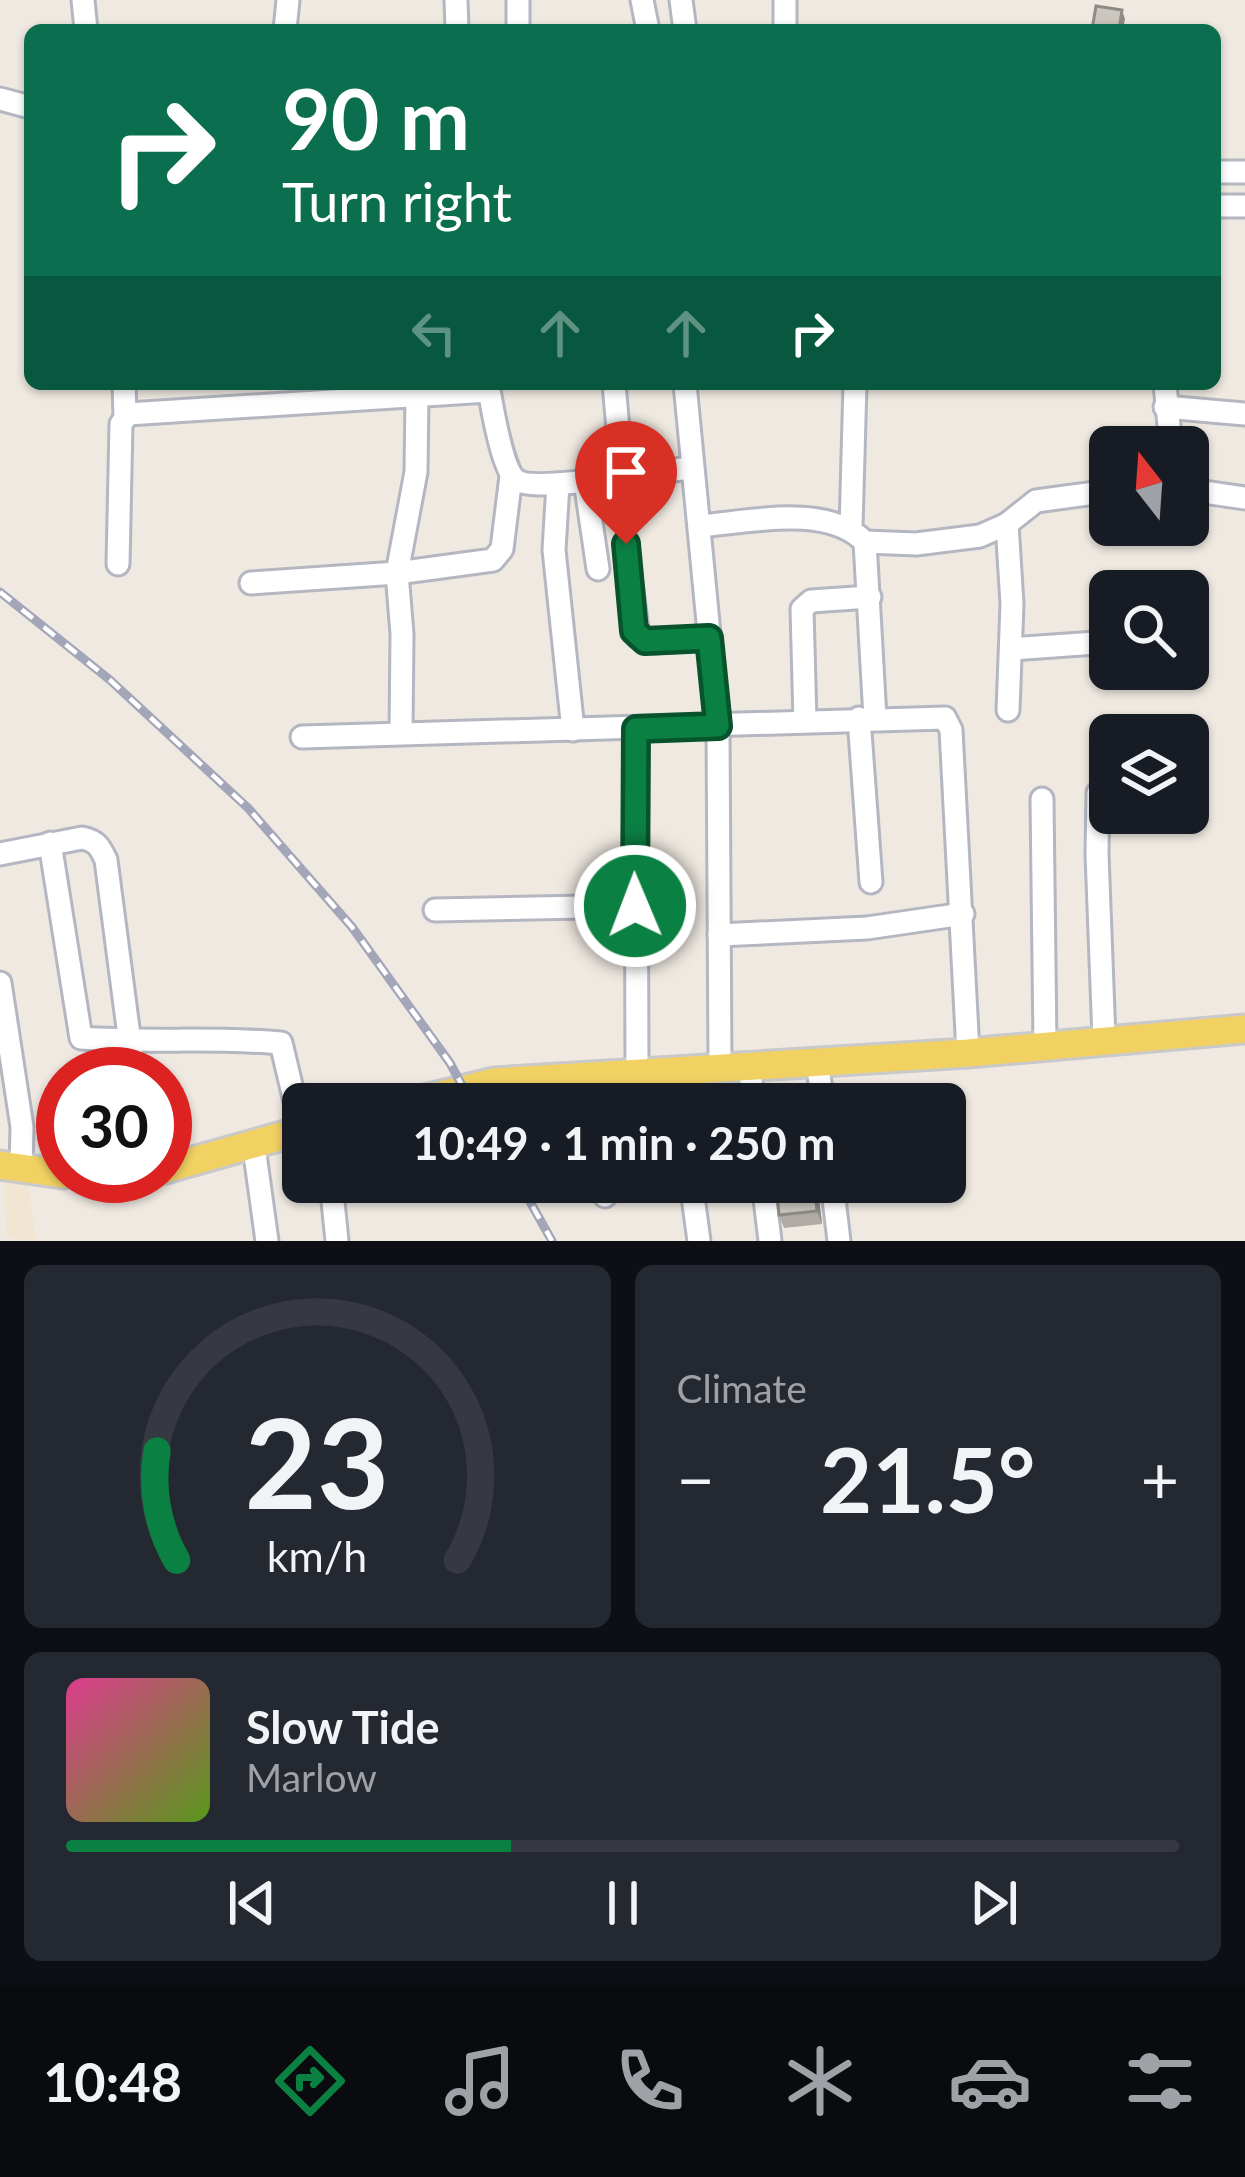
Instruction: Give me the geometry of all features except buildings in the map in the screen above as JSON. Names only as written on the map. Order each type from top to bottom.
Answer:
[{"type":"main road","points":[[600,1083],[637,1073],[720,1066],[968,1053],[1245,1029]]},
{"type":"main road","points":[[192,1162],[282,1138]]},
{"type":"street","points":[[118,564],[124,390]]},
{"type":"street","points":[[125,416],[235,394],[458,390]]},
{"type":"street","points":[[250,583],[397,573],[476,564],[500,555],[511,476],[489,390]]},
{"type":"street","points":[[615,390],[622,474]]},
{"type":"street","points":[[686,390],[718,726],[720,1066]]},
{"type":"street","points":[[855,390],[858,535],[870,597],[871,882]]},
{"type":"street","points":[[401,733],[397,573],[416,472],[417,394]]},
{"type":"street","points":[[1169,426],[1165,396],[1245,414]]},
{"type":"street","points":[[511,476],[528,485],[558,484],[691,468]]},
{"type":"street","points":[[585,481],[598,569]]},
{"type":"street","points":[[558,484],[554,550],[572,730]]},
{"type":"street","points":[[1209,493],[1245,499]]},
{"type":"street","points":[[700,526],[788,519],[858,535],[940,542],[980,536],[1007,524],[1036,501],[1089,494]]},
{"type":"street","points":[[1007,524],[1012,585],[1008,710]]},
{"type":"street","points":[[626,544],[638,637],[655,642],[709,638]]},
{"type":"street","points":[[805,721],[802,609],[811,601],[870,597]]},
{"type":"street","points":[[1011,649],[1089,643]]},
{"type":"street","points":[[302,736],[945,718],[963,914],[968,1053]]},
{"type":"street","points":[[636,729],[637,1073]]},
{"type":"street","points":[[1042,799],[1045,1045]]},
{"type":"street","points":[[1097,834],[1104,1039]]},
{"type":"street","points":[[0,854],[93,840],[106,860],[133,1047]]},
{"type":"street","points":[[50,843],[81,1038],[281,1043],[291,1083]]},
{"type":"street","points":[[435,910],[635,906]]},
{"type":"street","points":[[718,935],[867,928],[963,914]]},
{"type":"street","points":[[0,983],[22,1127],[10,1167]]},
{"type":"street","points":[[818,1061],[821,1083]]},
{"type":"street","points":[[749,1065],[751,1083]]},
{"type":"street","points":[[676,1070],[678,1083]]},
{"type":"street","points":[[254,1147],[267,1241]]},
{"type":"street","points":[[333,1203],[337,1241]]},
{"type":"street","points":[[694,1203],[699,1241]]},
{"type":"street","points":[[765,1203],[770,1241]]},
{"type":"street","points":[[834,1203],[839,1241]]},
{"type":"shaded area","points":[[27,1179],[36,1241],[7,1238],[3,1183]]},
{"type":"railway","points":[[0,592],[110,680],[248,808],[352,927],[461,1083]]},
{"type":"railway","points":[[531,1203],[552,1241]]},
{"type":"route","points":[[626,544],[634,631],[645,641],[655,642],[709,638],[718,726],[636,729],[635,906]]}]
